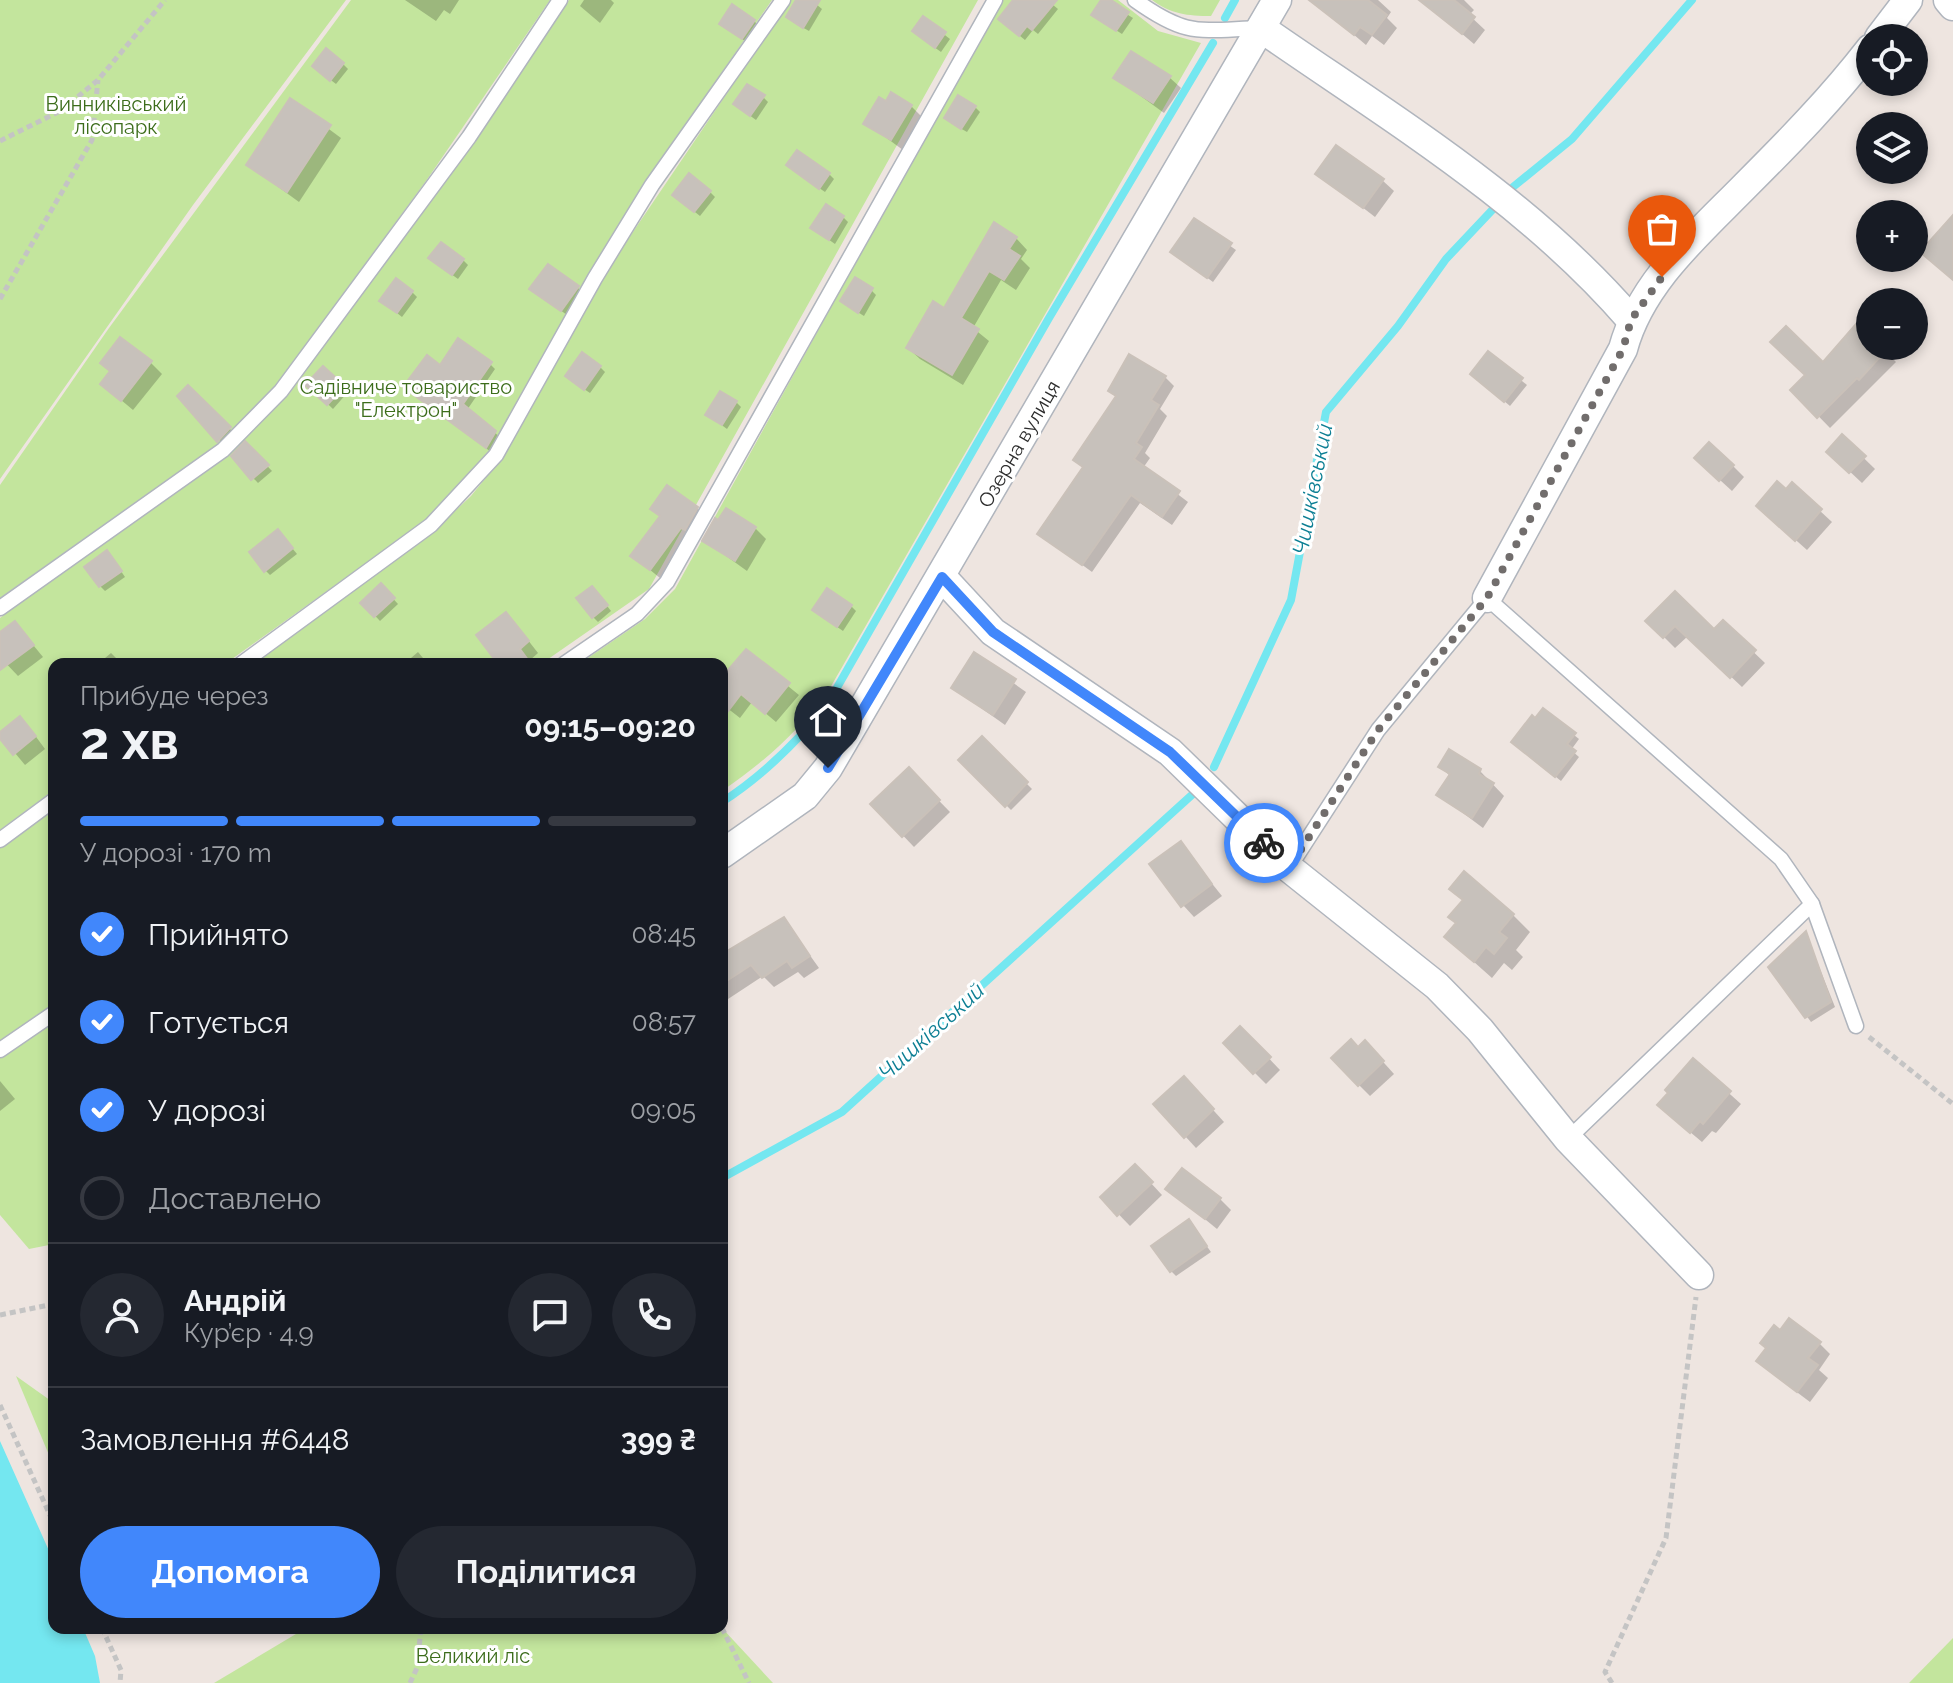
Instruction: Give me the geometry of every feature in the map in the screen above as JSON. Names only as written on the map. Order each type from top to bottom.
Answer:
[{"type":"street","name":"Озерна вулиця","points":[[728,850],[805,796],[828,768],[1277,0]]},
{"type":"street","points":[[1890,24],[1908,0]]},
{"type":"street","points":[[1948,0],[1953,6]]},
{"type":"street","points":[[1261,28],[1496,192],[1588,274],[1631,320]]},
{"type":"street","points":[[1487,598],[1623,349],[1631,320],[1677,256],[1834,95],[1856,67]]},
{"type":"street","points":[[942,577],[993,632],[1170,752],[1289,868],[1437,986],[1480,1030],[1568,1139],[1699,1275]]},
{"type":"lane","points":[[0,608],[223,450],[281,391],[469,137],[560,0]]},
{"type":"lane","points":[[249,658],[431,525],[496,455],[595,278],[652,185],[783,0]]},
{"type":"lane","points":[[573,658],[637,614],[667,582],[995,0]]},
{"type":"lane","points":[[1135,0],[1163,20],[1189,31],[1261,28]]},
{"type":"lane","points":[[1289,868],[1378,730],[1487,598],[1781,859],[1812,904],[1856,1026]]},
{"type":"lane","points":[[0,840],[48,804]]},
{"type":"lane","points":[[1568,1139],[1812,904]]},
{"type":"lane","points":[[0,1050],[48,1017]]},
{"type":"path","points":[[0,141],[62,110],[98,80],[165,0]]},
{"type":"path","points":[[0,299],[92,140],[98,80]]},
{"type":"path","points":[[1856,1026],[1953,1104]]},
{"type":"path","points":[[1612,1683],[1605,1672],[1666,1538],[1699,1275]]},
{"type":"path","points":[[0,1315],[48,1305]]},
{"type":"path","points":[[0,1405],[48,1511]]},
{"type":"path","points":[[105,1634],[121,1670],[120,1683]]},
{"type":"path","points":[[410,1683],[417,1668],[420,1634]]},
{"type":"path","points":[[725,1634],[749,1683]]},
{"type":"green space","name":"Винниківський лісопарк","points":[[0,0],[346,0],[193,205],[0,479]]},
{"type":"green space","name":"Садівниче товариство \"Електрон\"","points":[[351,0],[550,0],[426,181],[278,383],[216,446],[0,598],[0,485],[109,328]]},
{"type":"green space","name":"Садівниче товариство \"Електрон\"","points":[[569,0],[772,0],[646,182],[589,274],[490,451],[425,521],[233,658],[48,658],[48,794],[0,830],[0,618],[60,571],[220,460],[289,394],[513,85]]},
{"type":"green space","name":"Садівниче товариство \"Електрон\"","points":[[790,0],[978,0],[649,589],[550,658],[257,658],[437,528],[471,496],[501,459],[597,285]]},
{"type":"green space","points":[[1001,0],[1118,0],[1158,31],[1201,43],[830,688],[781,744],[728,786],[728,658],[588,658],[645,619],[675,589]]},
{"type":"green space","points":[[1152,0],[1220,0],[1211,16],[1180,13]]},
{"type":"green space","points":[[48,809],[48,1008],[0,1042],[0,845]]},
{"type":"green space","points":[[48,1025],[48,1245],[29,1249],[0,1215],[0,1058]]},
{"type":"green space","points":[[16,1376],[48,1399],[48,1453]]},
{"type":"green space","name":"Великий ліс","points":[[296,1634],[728,1634],[773,1683],[214,1683]]},
{"type":"green space","points":[[1953,1638],[1953,1683],[1909,1683]]},
{"type":"water","points":[[0,1441],[48,1549],[48,1634],[86,1634],[95,1656],[100,1683],[0,1683]]},
{"type":"building","points":[[796,0],[820,0],[803,28],[786,17]]},
{"type":"building","points":[[1013,0],[1057,0],[1032,30],[1027,26],[1019,36],[998,19]]},
{"type":"building","points":[[1101,0],[1111,0],[1129,12],[1116,31],[1091,15]]},
{"type":"building","points":[[1309,0],[1368,0],[1387,15],[1372,35],[1360,27],[1354,35]]},
{"type":"building","points":[[1419,0],[1454,0],[1475,17],[1462,34]]},
{"type":"building","points":[[732,4],[755,20],[742,39],[719,24]]},
{"type":"building","points":[[923,16],[946,32],[935,48],[912,31]]},
{"type":"building","points":[[326,48],[344,63],[330,81],[312,66]]},
{"type":"building","points":[[1131,51],[1171,76],[1153,103],[1113,78]]},
{"type":"building","points":[[747,84],[765,95],[750,116],[733,104]]},
{"type":"building","points":[[891,92],[912,105],[891,140],[863,124],[879,97],[886,101]]},
{"type":"building","points":[[958,95],[976,106],[961,129],[944,118]]},
{"type":"building","points":[[290,98],[331,125],[287,192],[246,165]]},
{"type":"building","points":[[1336,145],[1384,179],[1363,208],[1315,174]]},
{"type":"building","points":[[797,150],[830,173],[819,189],[786,165]]},
{"type":"building","points":[[689,173],[711,191],[694,212],[672,195]]},
{"type":"building","points":[[826,204],[844,216],[829,240],[810,228]]},
{"type":"building","points":[[1953,215],[1953,280],[1928,259],[1928,243]]},
{"type":"building","points":[[1194,218],[1232,243],[1207,278],[1170,252]]},
{"type":"building","points":[[994,222],[1017,237],[1009,249],[1020,256],[1004,280],[989,271],[961,318],[979,329],[952,375],[906,348],[933,301],[944,308]]},
{"type":"building","points":[[441,242],[464,259],[452,275],[428,258]]},
{"type":"building","points":[[548,264],[579,286],[561,311],[529,289]]},
{"type":"building","points":[[855,277],[873,288],[858,313],[840,301]]},
{"type":"building","points":[[396,278],[413,291],[397,313],[379,301]]},
{"type":"building","points":[[1856,324],[1856,360],[1877,360],[1817,418],[1790,390],[1805,375],[1770,342],[1786,326],[1823,362]]},
{"type":"building","points":[[120,337],[152,361],[121,401],[100,384],[110,371],[100,363]]},
{"type":"building","points":[[458,338],[492,362],[463,404],[496,431],[486,448],[403,387],[427,355],[440,365]]},
{"type":"building","points":[[1488,351],[1523,378],[1504,402],[1470,374]]},
{"type":"building","points":[[582,352],[601,366],[584,390],[565,376]]},
{"type":"building","points":[[1129,354],[1166,376],[1151,400],[1159,405],[1136,443],[1142,447],[1134,459],[1180,491],[1162,517],[1131,495],[1082,565],[1037,534],[1083,467],[1073,460],[1116,396],[1108,391]]},
{"type":"building","points":[[323,366],[345,386],[327,405],[305,385]]},
{"type":"building","points":[[188,385],[231,427],[217,442],[177,396]]},
{"type":"building","points":[[720,391],[737,401],[722,425],[705,415]]},
{"type":"building","points":[[1842,434],[1866,456],[1849,473],[1826,452]]},
{"type":"building","points":[[245,441],[269,465],[251,480],[231,456]]},
{"type":"building","points":[[1709,442],[1734,465],[1719,481],[1694,458]]},
{"type":"building","points":[[1777,481],[1786,489],[1792,482],[1822,509],[1795,541],[1756,506]]},
{"type":"building","points":[[667,485],[698,507],[685,530],[681,528],[650,570],[630,556],[660,516],[650,509]]},
{"type":"building","points":[[726,508],[756,527],[735,561],[702,541],[715,518],[718,520]]},
{"type":"building","points":[[278,529],[293,548],[264,572],[249,552]]},
{"type":"building","points":[[107,550],[122,571],[99,587],[84,567]]},
{"type":"building","points":[[381,583],[395,598],[374,617],[360,603]]},
{"type":"building","points":[[592,586],[608,605],[592,618],[576,598]]},
{"type":"building","points":[[827,588],[852,605],[837,627],[812,610]]},
{"type":"building","points":[[1675,591],[1714,629],[1723,620],[1756,650],[1730,678],[1675,626],[1663,638],[1645,621]]},
{"type":"building","points":[[506,612],[529,641],[520,649],[527,658],[493,658],[476,635]]},
{"type":"building","points":[[15,621],[34,645],[0,670],[0,632]]},
{"type":"building","points":[[746,649],[790,683],[765,714],[741,694],[728,711],[728,670]]},
{"type":"building","points":[[974,652],[1016,679],[993,715],[951,688]]},
{"type":"building","points":[[1543,708],[1576,733],[1567,744],[1576,751],[1555,777],[1511,742],[1532,715],[1535,718]]},
{"type":"building","points":[[20,716],[36,736],[13,755],[0,739],[0,732]]},
{"type":"building","points":[[982,736],[1028,782],[1005,807],[958,760]]},
{"type":"building","points":[[1449,749],[1481,769],[1479,774],[1494,783],[1472,818],[1436,795],[1450,774],[1438,767]]},
{"type":"building","points":[[909,767],[940,800],[902,837],[870,804]]},
{"type":"building","points":[[1181,841],[1212,884],[1181,907],[1149,864]]},
{"type":"building","points":[[1464,871],[1514,914],[1499,932],[1507,938],[1494,954],[1486,947],[1474,962],[1444,937],[1456,923],[1448,917],[1463,900],[1449,889]]},
{"type":"building","points":[[784,917],[810,956],[792,968],[787,961],[762,978],[751,965],[728,980],[728,950]]},
{"type":"building","points":[[1806,931],[1831,1002],[1805,1018],[1768,967]]},
{"type":"building","points":[[1240,1026],[1271,1057],[1253,1074],[1223,1043]]},
{"type":"building","points":[[1351,1039],[1358,1047],[1365,1040],[1384,1061],[1358,1086],[1331,1058]]},
{"type":"building","points":[[1693,1058],[1731,1091],[1703,1124],[1700,1121],[1690,1133],[1657,1105],[1668,1093],[1665,1090]]},
{"type":"building","points":[[1184,1076],[1214,1109],[1184,1138],[1153,1104]]},
{"type":"building","points":[[1135,1164],[1153,1182],[1117,1216],[1100,1197]]},
{"type":"building","points":[[1182,1168],[1221,1198],[1205,1219],[1165,1189]]},
{"type":"building","points":[[1189,1219],[1207,1246],[1170,1272],[1151,1246]]},
{"type":"building","points":[[1789,1318],[1821,1342],[1808,1358],[1818,1365],[1797,1392],[1756,1361],[1766,1348],[1760,1343],[1774,1325],[1780,1330]]},
{"type":"waterway","points":[[1225,18],[1235,0]]},
{"type":"waterway","name":"Чишківський","points":[[1513,187],[1572,139],[1692,0]]},
{"type":"waterway","points":[[728,798],[779,758],[827,705],[1049,318],[1213,43]]},
{"type":"waterway","name":"Чишківський","points":[[1214,767],[1291,600],[1326,412],[1398,326],[1446,259],[1496,206]]},
{"type":"waterway","name":"Чишківський","points":[[728,1175],[842,1112],[1194,793]]},
{"type":"way so far","points":[[1264,843],[1289,868],[1378,730],[1487,598],[1623,349],[1631,320],[1662,277]]},
{"type":"route","points":[[828,768],[942,577],[993,632],[1170,752],[1264,843]]}]
